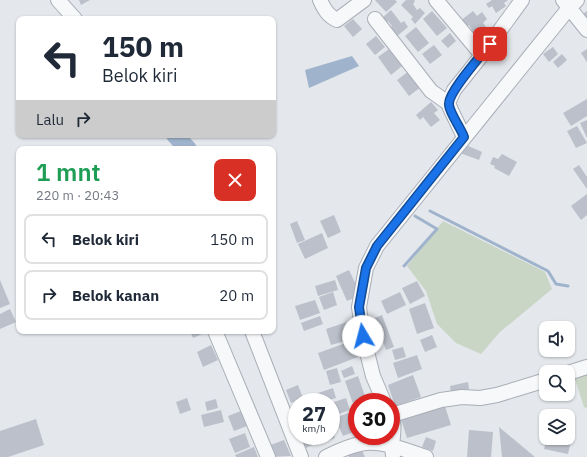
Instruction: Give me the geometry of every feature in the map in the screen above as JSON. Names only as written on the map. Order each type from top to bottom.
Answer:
[{"type":"street","points":[[58,0],[72,16]]},
{"type":"street","points":[[320,0],[332,18],[338,20],[364,0]]},
{"type":"street","points":[[436,0],[482,55]]},
{"type":"street","points":[[448,103],[454,90],[482,55],[522,0]]},
{"type":"street","points":[[380,393],[373,376],[363,336],[359,307],[366,268],[377,246],[570,3],[587,30]]},
{"type":"street","points":[[375,19],[431,91],[448,103],[464,137]]},
{"type":"street","points":[[216,334],[268,457]]},
{"type":"street","points":[[253,334],[300,457]]},
{"type":"street","points":[[575,371],[587,367]]},
{"type":"street","points":[[400,412],[441,400],[462,397],[480,398],[497,395],[539,382]]},
{"type":"street","points":[[326,457],[353,445],[366,443],[378,443],[392,451],[426,457]]},
{"type":"green space","points":[[443,221],[545,272],[552,289],[500,332],[481,354],[456,343],[437,324],[426,291],[407,266]]},
{"type":"green space","points":[[587,371],[587,408],[584,407],[575,376]]},
{"type":"water","points":[[352,56],[359,66],[309,88],[305,70]]},
{"type":"building","points":[[79,0],[90,0],[81,5]]},
{"type":"building","points":[[375,0],[395,0],[397,2],[386,12]]},
{"type":"building","points":[[406,0],[414,0],[415,1],[413,4],[417,10],[420,8],[425,13],[415,24],[411,19],[413,17],[401,5]]},
{"type":"building","points":[[492,0],[508,0],[504,3],[506,6],[496,13],[492,6],[489,8],[486,4]]},
{"type":"building","points":[[391,10],[401,23],[404,21],[408,27],[396,37],[389,28],[392,26],[388,21],[386,23],[382,18]]},
{"type":"building","points":[[432,11],[447,28],[437,36],[423,19]]},
{"type":"building","points":[[473,11],[477,16],[482,12],[487,19],[483,23],[489,31],[481,37],[478,34],[474,37],[470,32],[472,30],[469,25],[466,28],[460,21]]},
{"type":"building","points":[[587,11],[587,25],[580,16]]},
{"type":"building","points":[[353,19],[362,29],[353,37],[344,26]]},
{"type":"building","points":[[416,27],[429,43],[418,52],[405,36]]},
{"type":"building","points":[[450,33],[456,41],[448,48],[441,41]]},
{"type":"building","points":[[376,36],[385,47],[375,55],[366,44]]},
{"type":"building","points":[[434,45],[442,55],[430,64],[422,54]]},
{"type":"building","points":[[553,47],[558,54],[549,62],[543,54]]},
{"type":"building","points":[[389,49],[402,66],[391,75],[378,57]]},
{"type":"building","points":[[587,49],[587,62],[581,53]]},
{"type":"building","points":[[562,54],[567,60],[558,68],[553,62]]},
{"type":"building","points":[[409,71],[421,87],[409,96],[397,80]]},
{"type":"building","points":[[587,99],[587,116],[571,126],[563,113]]},
{"type":"building","points":[[431,102],[438,110],[434,113],[440,120],[431,127],[423,117],[420,120],[416,115]]},
{"type":"building","points":[[587,120],[587,138],[580,123]]},
{"type":"building","points":[[577,126],[587,143],[576,148],[567,131]]},
{"type":"building","points":[[466,145],[482,152],[479,160],[460,153]]},
{"type":"building","points":[[502,154],[517,162],[509,176],[494,168],[495,166],[490,164],[493,157],[498,159]]},
{"type":"building","points":[[579,165],[587,177],[587,189],[573,169]]},
{"type":"building","points":[[587,194],[587,215],[581,220],[571,206]]},
{"type":"building","points":[[334,215],[341,232],[328,238],[320,221]]},
{"type":"building","points":[[297,221],[305,240],[297,243],[290,224]]},
{"type":"building","points":[[322,233],[328,248],[305,259],[298,244]]},
{"type":"building","points":[[349,270],[361,295],[347,301],[336,276]]},
{"type":"building","points":[[0,280],[10,304],[0,308]]},
{"type":"building","points":[[335,280],[338,290],[318,296],[315,286]]},
{"type":"building","points":[[417,281],[425,296],[410,304],[402,288]]},
{"type":"building","points":[[333,292],[337,305],[324,310],[319,297]]},
{"type":"building","points":[[400,292],[406,305],[387,314],[381,301]]},
{"type":"building","points":[[315,300],[320,313],[300,320],[295,306]]},
{"type":"building","points":[[425,303],[434,328],[417,334],[409,309]]},
{"type":"building","points":[[10,309],[16,322],[0,329],[0,314]]},
{"type":"building","points":[[382,315],[394,347],[386,350],[375,318]]},
{"type":"building","points":[[320,316],[323,324],[304,331],[301,323]]},
{"type":"building","points":[[347,322],[352,339],[331,345],[326,329]]},
{"type":"building","points":[[191,334],[202,334],[193,338]]},
{"type":"building","points":[[432,335],[437,347],[425,352],[420,340]]},
{"type":"building","points":[[357,339],[363,355],[324,370],[318,353]]},
{"type":"building","points":[[211,345],[218,360],[203,367],[197,352]]},
{"type":"building","points":[[403,347],[406,357],[395,360],[392,350]]},
{"type":"building","points":[[417,355],[422,369],[398,378],[393,363]]},
{"type":"building","points":[[352,366],[355,374],[344,378],[341,371]]},
{"type":"building","points":[[337,368],[341,382],[330,385],[326,371]]},
{"type":"building","points":[[413,375],[421,397],[400,404],[400,393],[391,393],[388,385]]},
{"type":"building","points":[[358,376],[364,393],[349,393],[345,381]]},
{"type":"building","points":[[468,382],[469,389],[451,393],[450,386]]},
{"type":"building","points":[[298,385],[301,393],[288,393],[288,395],[286,390]]},
{"type":"building","points":[[333,388],[334,393],[318,393]]},
{"type":"building","points":[[187,398],[191,410],[180,414],[176,402]]},
{"type":"building","points":[[346,398],[348,411],[340,414],[340,400]]},
{"type":"building","points":[[216,399],[218,408],[207,411],[205,402]]},
{"type":"building","points":[[444,403],[451,425],[407,438],[400,416]]},
{"type":"building","points":[[221,410],[224,422],[204,427],[201,415]]},
{"type":"building","points":[[241,411],[247,426],[234,431],[228,416]]},
{"type":"building","points":[[348,413],[348,434],[343,436],[340,429],[340,416]]},
{"type":"building","points":[[36,419],[44,445],[8,457],[0,457],[0,431]]},
{"type":"building","points":[[499,427],[535,457],[502,457]]},
{"type":"building","points":[[469,430],[493,432],[491,457],[467,457]]},
{"type":"building","points":[[245,433],[250,447],[235,453],[229,439]]},
{"type":"building","points":[[426,437],[436,441],[433,451],[422,447]]},
{"type":"building","points":[[284,440],[291,456],[269,457],[265,447]]},
{"type":"building","points":[[305,445],[312,445],[306,448]]},
{"type":"building","points":[[545,445],[570,445],[568,454],[544,449]]},
{"type":"building","points":[[254,447],[258,457],[236,457],[235,455]]},
{"type":"building","points":[[361,448],[365,457],[349,457],[348,454]]},
{"type":"waterway","points":[[178,138],[185,146]]},
{"type":"waterway","points":[[430,211],[548,271],[556,284],[568,286]]},
{"type":"waterway","points":[[404,266],[437,229],[415,216]]},
{"type":"route","points":[[363,336],[359,307],[366,268],[377,246],[464,137],[448,103],[454,90],[490,44]]}]
